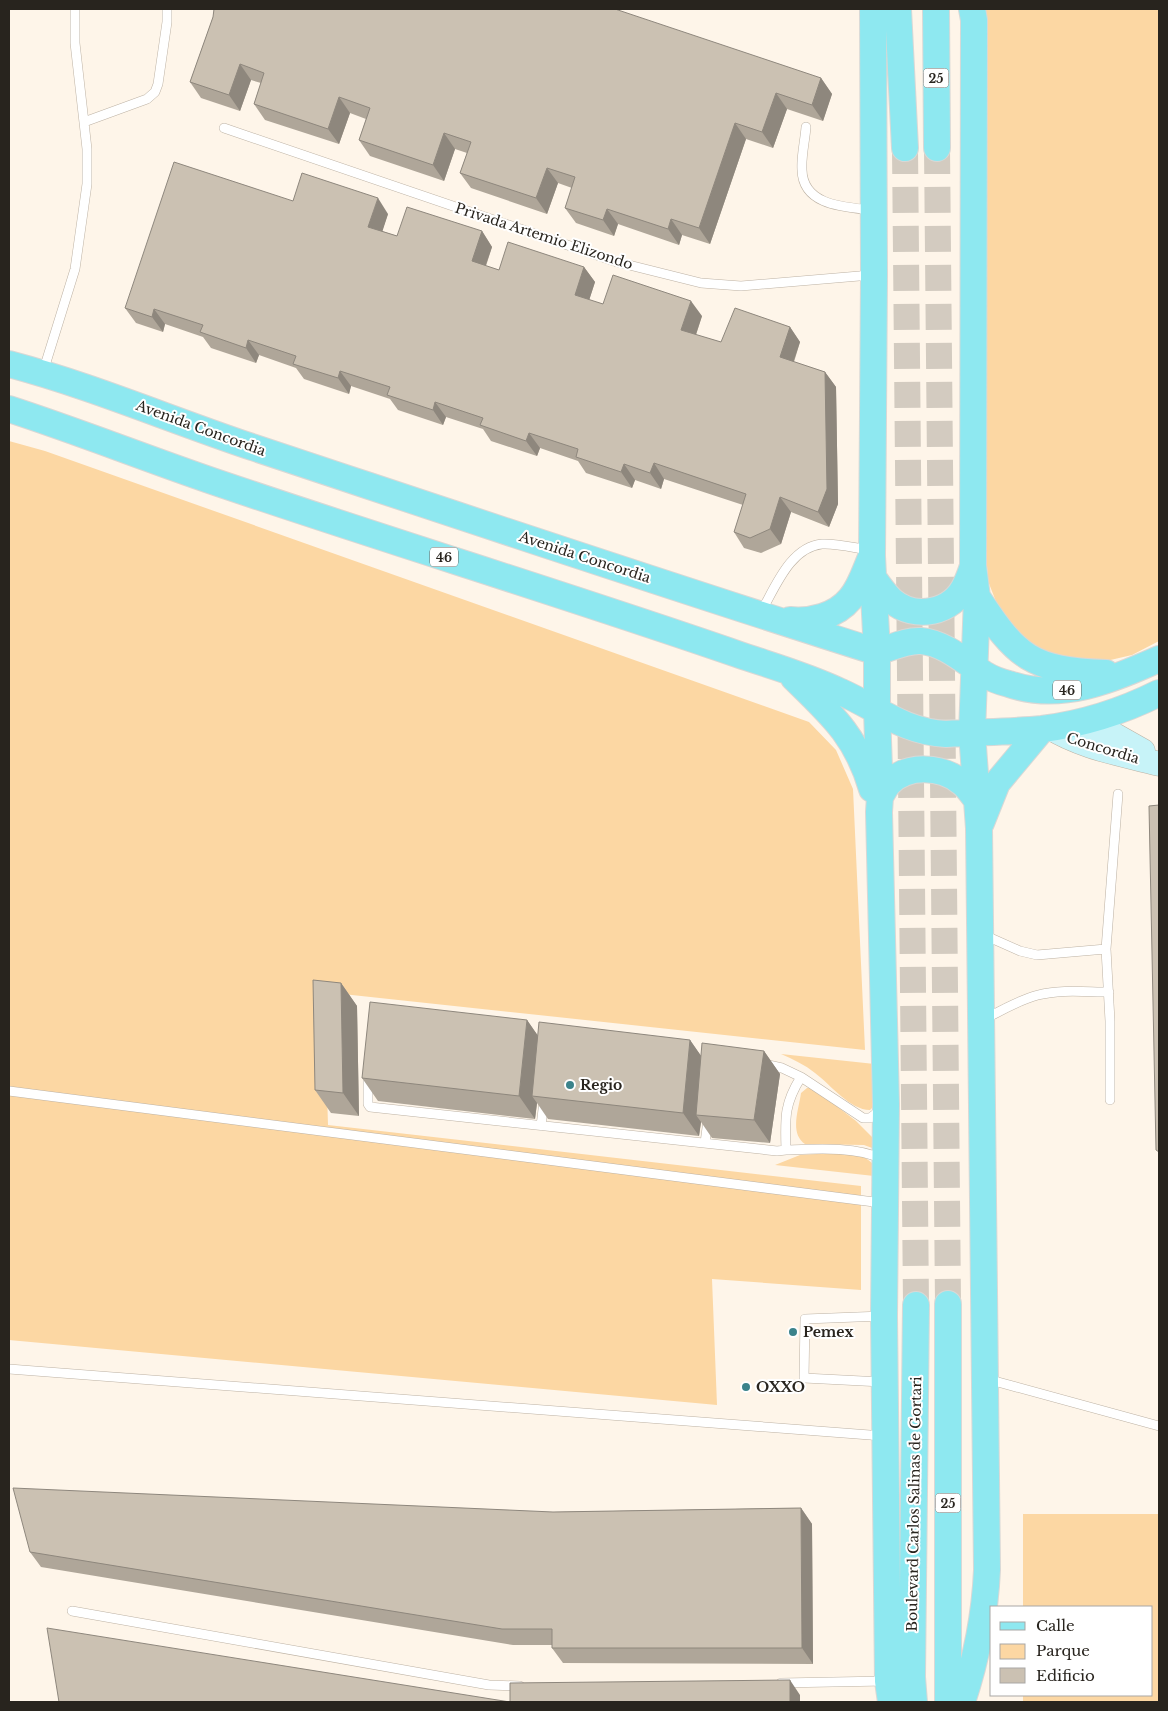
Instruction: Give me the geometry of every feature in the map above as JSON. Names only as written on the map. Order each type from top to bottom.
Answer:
[{"type":"main road","points":[[873,9],[872,562],[877,652],[886,1104],[884,1316],[889,1692]]},
{"type":"main road","points":[[898,9],[905,148]]},
{"type":"main road","name":"25","points":[[936,9],[937,148]]},
{"type":"main road","points":[[962,1702],[983,1618],[986,1597],[979,828],[972,733],[977,597],[973,566],[974,20],[972,9]]},
{"type":"main road","name":"Avenida Concordia","points":[[9,364],[43,373],[239,443],[765,617],[877,652]]},
{"type":"main road","name":"46","points":[[9,409],[85,434],[219,483],[627,616],[788,672],[839,691],[914,729],[930,733],[972,733],[1045,728],[1088,720],[1159,693]]},
{"type":"main road","points":[[872,562],[891,600],[903,608],[916,612],[928,612],[944,608],[966,585],[973,566]]},
{"type":"main road","points":[[765,617],[799,621],[818,618],[833,612],[851,598],[872,562]]},
{"type":"main road","points":[[977,597],[1000,632],[1014,647],[1040,664],[1080,672],[1126,673]]},
{"type":"main road","name":"46","points":[[877,652],[908,642],[921,641],[946,649],[985,675],[1012,685],[1062,691],[1085,687],[1159,659]]},
{"type":"main road","points":[[788,672],[837,720],[849,737],[860,755],[880,804]]},
{"type":"main road","points":[[979,828],[997,783],[1045,728]]},
{"type":"main road","points":[[880,804],[888,784],[901,774],[933,769],[952,775],[964,783],[977,800]]},
{"type":"main road","name":"25","points":[[948,1304],[948,1702]]},
{"type":"main road","name":"Boulevard Carlos Salinas de Gortari","points":[[914,1702],[912,1677],[916,1305]]},
{"type":"street","points":[[1088,720],[1159,763]]},
{"type":"street","name":"Concordia","points":[[1045,728],[1079,743],[1159,763]]},
{"type":"lane","points":[[43,373],[75,269],[80,245],[87,184],[87,149],[77,68],[75,9]]},
{"type":"lane","points":[[84,122],[146,99],[155,92],[158,84],[167,22],[167,9]]},
{"type":"lane","points":[[806,127],[802,171],[808,190],[822,201],[842,207],[874,211]]},
{"type":"lane","name":"Privada Artemio Elizondo","points":[[224,128],[617,262],[701,283],[741,286],[874,275]]},
{"type":"lane","points":[[765,617],[789,564],[805,549],[822,544],[872,562]]},
{"type":"lane","points":[[1110,1100],[1109,992],[1106,949],[1118,794]]},
{"type":"lane","points":[[980,933],[1020,951],[1037,955],[1106,949]]},
{"type":"lane","points":[[980,1021],[1040,994],[1109,992]]},
{"type":"lane","points":[[750,1062],[782,1068],[801,1077],[857,1115],[866,1119],[880,1112],[886,1104]]},
{"type":"lane","points":[[368,1068],[368,1104],[370,1107],[777,1150],[836,1150],[871,1155],[885,1160]]},
{"type":"lane","points":[[786,1150],[788,1103],[801,1077]]},
{"type":"lane","points":[[541,1126],[545,1090]]},
{"type":"lane","points":[[9,1091],[884,1203]]},
{"type":"lane","points":[[705,1143],[708,1114]]},
{"type":"lane","points":[[884,1316],[805,1319],[804,1378],[885,1382]]},
{"type":"lane","points":[[9,1369],[886,1436]]},
{"type":"lane","points":[[984,1378],[1159,1426]]},
{"type":"lane","points":[[72,1611],[489,1685],[531,1686]]},
{"type":"lane","points":[[769,1683],[889,1692]]},
{"type":"green space","points":[[984,9],[1159,9],[1159,641],[1132,655],[1093,664],[1027,646],[1002,617],[988,581],[986,550]]},
{"type":"green space","points":[[9,441],[45,451],[809,722],[836,750],[853,789],[865,1050],[324,992],[328,1125],[861,1186],[861,1290],[712,1279],[717,1405],[9,1340]]},
{"type":"green space","points":[[781,1054],[884,1065],[876,1104],[870,1110],[855,1106],[811,1070]]},
{"type":"green space","points":[[807,1088],[813,1088],[856,1121],[876,1141],[875,1149],[864,1145],[805,1144],[797,1134],[796,1120],[801,1093]]},
{"type":"green space","points":[[833,1153],[862,1157],[873,1164],[883,1177],[775,1165],[800,1155]]},
{"type":"green space","points":[[1023,1514],[1159,1514],[1159,1702],[1023,1702],[1023,1696],[1153,1696],[1153,1606],[1023,1606]]},
{"type":"building","points":[[214,9],[615,9],[821,78],[812,105],[776,93],[762,132],[735,123],[699,228],[671,219],[668,229],[607,209],[603,220],[565,208],[575,177],[547,168],[536,198],[460,173],[471,142],[444,133],[433,165],[359,140],[370,108],[339,97],[328,129],[254,104],[264,73],[240,64],[229,95],[190,82],[213,17]]},
{"type":"building","points":[[174,162],[293,201],[302,173],[378,198],[368,227],[397,236],[407,207],[482,231],[472,261],[499,270],[508,242],[584,267],[575,295],[603,304],[613,275],[691,301],[681,330],[721,342],[735,308],[790,327],[780,357],[825,372],[827,489],[818,512],[780,497],[770,529],[750,538],[734,532],[746,494],[654,463],[650,473],[624,464],[621,472],[576,457],[578,449],[529,433],[526,441],[480,425],[483,418],[435,402],[433,410],[387,395],[390,387],[340,371],[338,378],[293,364],[296,356],[248,340],[246,348],[200,332],[203,325],[154,309],[152,317],[125,308]]},
{"type":"building","points":[[1159,805],[1159,1152],[1156,1150],[1149,806]]},
{"type":"building","points":[[313,980],[341,983],[343,1093],[315,1090]]},
{"type":"building","points":[[370,1002],[527,1020],[519,1096],[362,1078]]},
{"type":"building","points":[[539,1022],[690,1040],[683,1113],[532,1096]]},
{"type":"building","points":[[702,1043],[764,1051],[754,1120],[696,1115]]},
{"type":"building","points":[[13,1488],[553,1512],[801,1508],[802,1648],[552,1648],[552,1629],[502,1629],[30,1552]]},
{"type":"building","points":[[47,1628],[510,1702],[59,1702]]},
{"type":"building","points":[[790,1680],[790,1702],[510,1702],[510,1683]]},
{"type":"tunnel","points":[[905,148],[916,1305]]},
{"type":"tunnel","points":[[937,148],[948,1304]]},
{"type":"place","name":"Regio","points":[[570,1085]]},
{"type":"place","name":"Pemex","points":[[793,1332]]},
{"type":"place","name":"OXXO","points":[[746,1387]]}]
